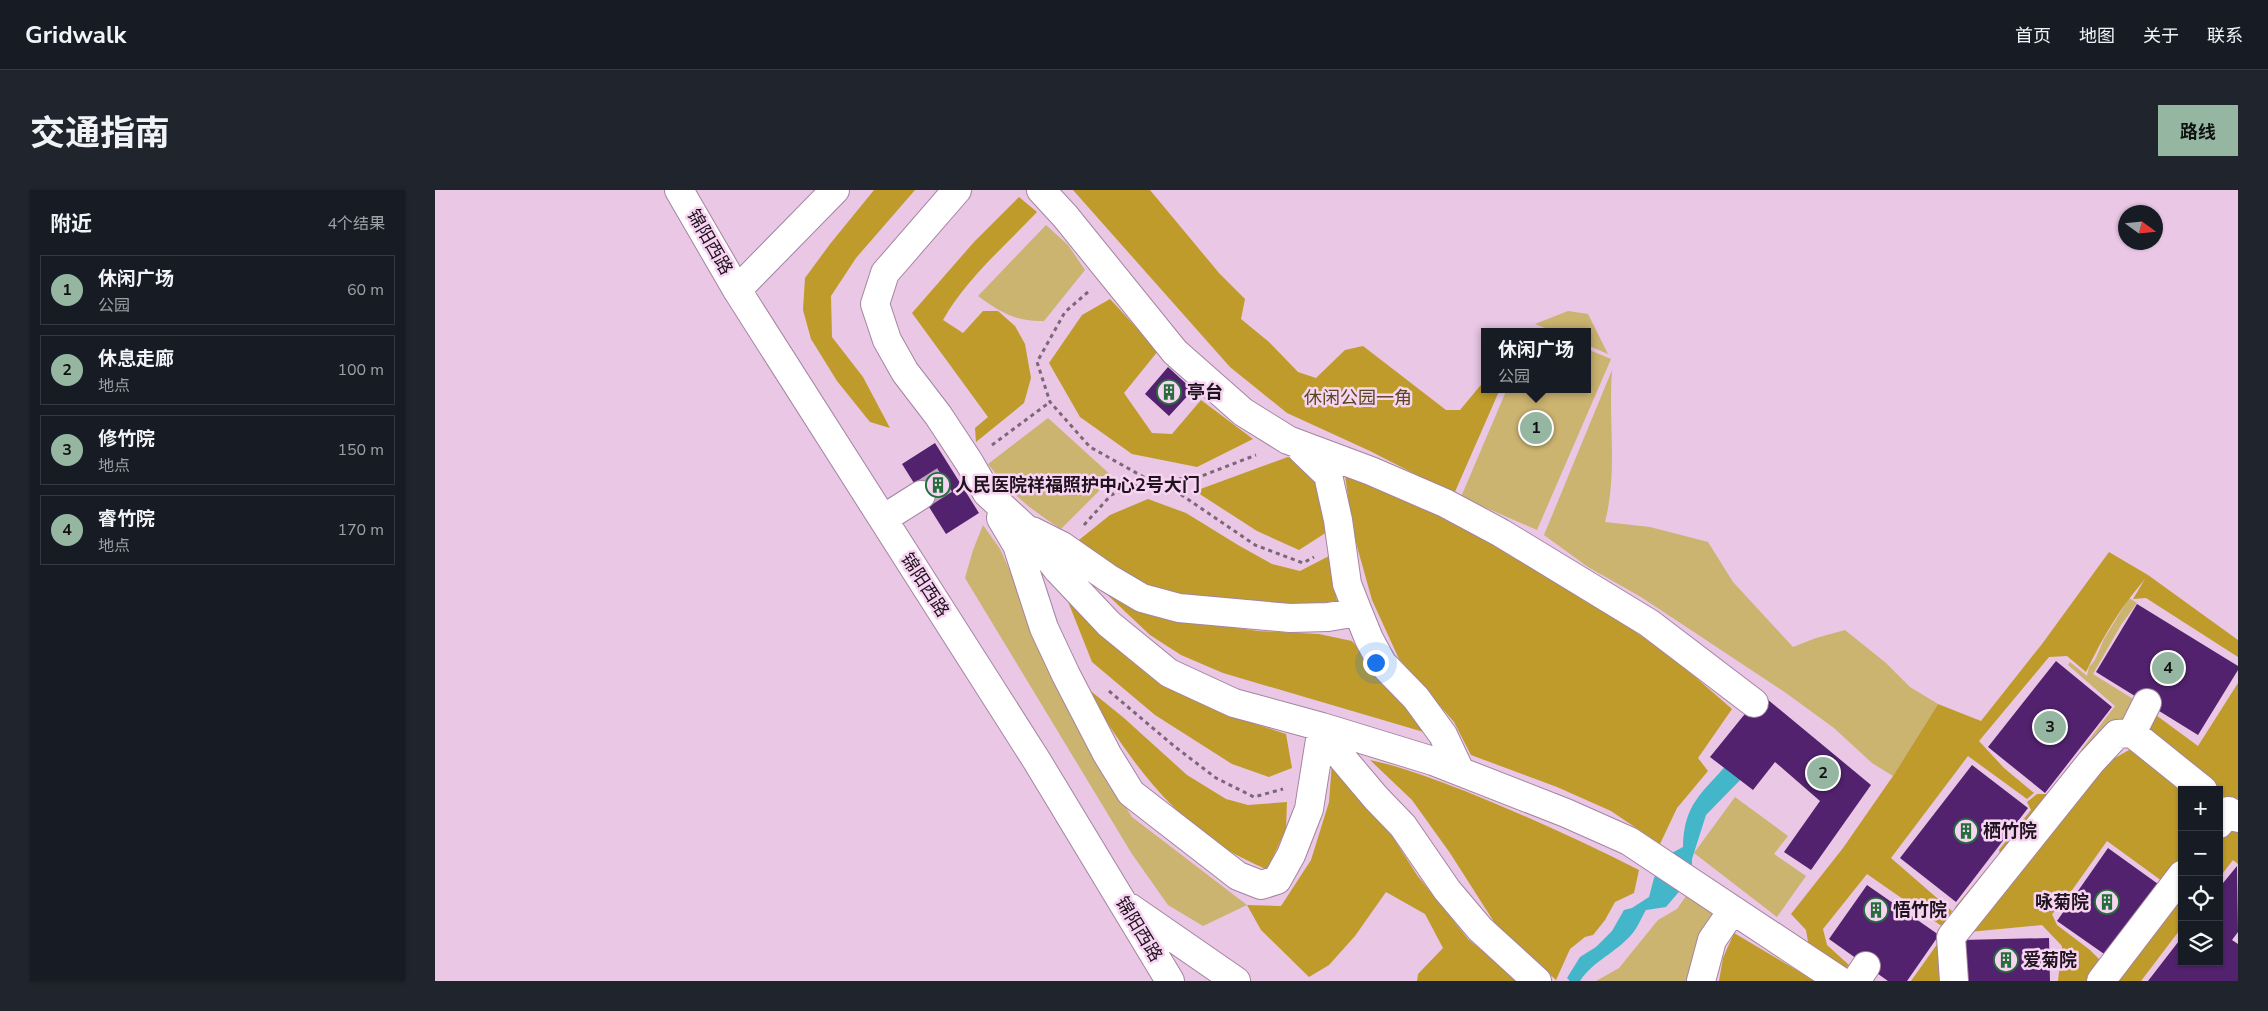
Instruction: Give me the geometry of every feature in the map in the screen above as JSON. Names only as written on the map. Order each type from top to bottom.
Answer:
[{"type":"street","name":"锦阳西路","points":[[679,190],[737,290],[1037,761],[1170,981]]},
{"type":"street","points":[[737,290],[835,190]]},
{"type":"street","points":[[957,190],[885,273],[875,304],[887,340],[905,372],[938,415],[962,468],[1025,527],[1058,570],[1109,624],[1169,673],[1233,703],[1401,750],[1566,812],[1629,840],[1658,858],[1732,911],[1840,981]]},
{"type":"street","points":[[1041,190],[1065,216],[1175,352],[1243,412],[1288,440],[1312,458],[1327,475],[1339,520],[1347,584],[1369,639],[1382,663],[1416,698],[1443,735],[1460,771]]},
{"type":"street","points":[[1288,440],[1371,471],[1437,500],[1501,533],[1649,623],[1754,702]]},
{"type":"street","points":[[987,493],[1017,545],[1044,628],[1066,675],[1107,754],[1131,793],[1238,876],[1261,885],[1277,880],[1291,855],[1309,809],[1323,727]]},
{"type":"street","points":[[883,519],[921,495]]},
{"type":"street","points":[[1025,527],[1062,546],[1108,578],[1142,598],[1179,608],[1290,618],[1328,617],[1357,612]]},
{"type":"street","points":[[2132,733],[2147,703]]},
{"type":"street","points":[[1323,727],[1327,740],[1376,798],[1403,826],[1447,890],[1480,929],[1537,981]]},
{"type":"street","points":[[1954,981],[1951,937],[2001,858],[2083,758],[2117,734],[2132,733],[2198,786]]},
{"type":"street","points":[[2101,981],[2137,925],[2181,876]]},
{"type":"street","points":[[1122,902],[1236,981]]},
{"type":"street","points":[[1701,981],[1712,940],[1732,911]]},
{"type":"path","points":[[1115,279],[1090,290],[1065,312],[1037,362],[1050,402],[1090,447],[1149,480],[1161,482],[1199,477],[1288,440]]},
{"type":"path","points":[[962,468],[1050,402]]},
{"type":"path","points":[[1062,546],[1111,495],[1149,480]]},
{"type":"path","points":[[1161,482],[1255,545],[1303,563],[1341,542]]},
{"type":"path","points":[[1107,689],[1174,746],[1217,778],[1254,797],[1294,785],[1313,782]]},
{"type":"shaded area","points":[[1046,225],[1068,245],[1085,270],[1044,321],[1025,320],[1009,315],[978,296]]},
{"type":"shaded area","points":[[1568,311],[1588,314],[1608,354],[1591,347],[1591,328],[1545,328],[1535,324]]},
{"type":"shaded area","points":[[1591,351],[1611,359],[1537,530],[1461,497],[1505,393],[1591,393]]},
{"type":"shaded area","points":[[1612,370],[1612,465],[1609,503],[1605,522],[1650,527],[1708,542],[1733,582],[1793,647],[1845,630],[1886,663],[1910,687],[1938,704],[1893,776],[1872,763],[1834,728],[1786,693],[1641,597],[1588,567],[1544,535]]},
{"type":"shaded area","points":[[1048,418],[1113,477],[1061,529],[1021,500],[988,464]]},
{"type":"shaded area","points":[[983,525],[1000,549],[1096,760],[1132,817],[1247,905],[1203,926],[1168,905],[1132,854],[965,578]]},
{"type":"shaded area","points":[[2129,598],[2137,603],[2121,625],[2093,674],[2141,704],[2134,721],[2082,753],[2081,750],[2115,706],[2068,665],[2070,662],[2087,676],[2089,667],[2095,660],[2104,639]]},
{"type":"shaded area","points":[[1735,797],[1788,836],[1774,854],[1806,876],[1777,917],[1694,853]]},
{"type":"shaded area","points":[[1686,896],[1717,916],[1690,981],[1596,981],[1619,968],[1658,920],[1677,909]]},
{"type":"green space","points":[[874,190],[915,190],[856,258],[831,296],[832,337],[863,377],[890,428],[870,422],[837,381],[811,339],[803,310],[805,278]]},
{"type":"green space","name":"休闲公园一角","points":[[1073,190],[1150,190],[1219,273],[1245,299],[1241,319],[1269,342],[1298,372],[1316,378],[1345,350],[1363,346],[1446,410],[1460,410],[1481,385],[1481,393],[1498,393],[1454,494],[1370,451],[1287,413],[1230,367]]},
{"type":"green space","points":[[1019,197],[1037,212],[963,290],[943,320],[963,333],[983,311],[998,311],[1015,326],[1025,344],[1031,378],[1024,403],[976,442],[975,428],[988,417],[912,313],[974,242]]},
{"type":"green space","points":[[1110,299],[1158,351],[1124,393],[1152,433],[1172,434],[1201,400],[1253,439],[1197,467],[1132,454],[1080,417],[1049,363],[1082,315]]},
{"type":"green space","points":[[1288,457],[1315,478],[1327,532],[1299,550],[1257,531],[1195,491]]},
{"type":"green space","points":[[1345,475],[1426,508],[1522,561],[1615,618],[1671,656],[1732,709],[1698,758],[1708,771],[1677,808],[1660,844],[1611,811],[1557,787],[1471,755],[1454,722],[1399,659],[1372,600],[1353,532]]},
{"type":"green space","points":[[1148,499],[1186,513],[1272,564],[1300,571],[1329,556],[1337,601],[1294,606],[1163,593],[1144,585],[1074,544],[1110,515]]},
{"type":"green space","points":[[2109,552],[2148,575],[2238,640],[2238,657],[2146,598],[2133,599],[2145,579],[2112,624],[2086,672],[2067,656],[2049,657],[1979,741],[2004,768],[2034,793],[2027,799],[1968,756],[1891,858],[1952,911],[1943,927],[1867,874],[1823,929],[1827,945],[1849,965],[1842,972],[1810,953],[1806,930],[1791,914],[1843,848],[1893,776],[1938,704],[1981,721],[2042,644]]},
{"type":"green space","points":[[1098,586],[1204,623],[1258,631],[1319,634],[1352,641],[1427,733],[1223,673],[1181,655],[1150,635]]},
{"type":"green space","points":[[1067,599],[1228,715],[1286,734],[1292,768],[1269,777],[1232,764],[1155,715],[1092,662]]},
{"type":"green space","points":[[2238,683],[2238,798],[2233,804],[2223,796],[2223,786],[2210,786],[2140,729],[2149,710],[2198,746]]},
{"type":"green space","points":[[1082,684],[1124,718],[1187,775],[1226,799],[1248,805],[1287,802],[1286,829],[1267,870],[1225,849],[1177,811],[1142,772]]},
{"type":"green space","points":[[2129,750],[2167,774],[2178,786],[2178,869],[2162,881],[2107,841],[2060,907],[2052,914],[2057,925],[2090,950],[2102,962],[2097,981],[2058,981],[2062,946],[2042,925],[1969,932],[2101,766]]},
{"type":"green space","points":[[2076,758],[2080,758],[2000,854],[1999,850],[2031,810],[2027,802],[2037,794],[2047,794]]},
{"type":"green space","points":[[1370,760],[1406,770],[1465,791],[1509,809],[1639,870],[1634,893],[1615,902],[1605,920],[1593,935],[1585,937],[1570,949],[1556,980],[1496,925],[1450,853],[1412,800]]},
{"type":"green space","points":[[1332,763],[1384,823],[1417,875],[1468,939],[1519,981],[1417,981],[1418,974],[1443,948],[1425,914],[1386,892],[1355,936],[1329,965],[1309,977],[1261,930],[1247,905],[1281,906],[1311,860],[1329,802]]},
{"type":"green space","points":[[2238,827],[2238,864],[2233,860],[2223,873],[2223,832]]},
{"type":"green space","points":[[1994,860],[2001,864],[1979,895],[1951,981],[1911,981],[1938,943],[1956,906]]},
{"type":"green space","points":[[2178,888],[2178,932],[2141,981],[2105,981]]},
{"type":"green space","points":[[1734,933],[1815,981],[1719,981],[1723,958]]},
{"type":"water","points":[[1728,763],[1745,775],[1706,815],[1692,859],[1692,870],[1683,887],[1666,907],[1646,910],[1632,934],[1591,968],[1580,981],[1570,981],[1567,978],[1580,957],[1596,947],[1612,931],[1624,910],[1632,908],[1649,897],[1654,878],[1666,856],[1683,847],[1687,820],[1696,800]]},
{"type":"building","name":"亭台","points":[[1168,367],[1193,390],[1169,416],[1145,394]]},
{"type":"building","name":"人民医院祥福照护中心2号大门","points":[[935,443],[979,513],[946,534],[902,464]]},
{"type":"building","points":[[2137,604],[2238,666],[2238,670],[2198,735],[2096,672]]},
{"type":"building","points":[[2056,661],[2112,707],[2045,793],[1988,747]]},
{"type":"building","points":[[1761,694],[1871,785],[1811,870],[1784,852],[1820,801],[1775,762],[1753,790],[1710,757]]},
{"type":"building","name":"栖竹院","points":[[1972,765],[2028,808],[1956,902],[1900,858]]},
{"type":"building","name":"咏菊院","points":[[2108,848],[2158,884],[2107,956],[2057,921]]},
{"type":"building","points":[[2237,866],[2238,932],[2232,940],[2238,944],[2238,981],[2148,981],[2178,942],[2178,966],[2223,966],[2223,883]]},
{"type":"building","name":"悟竹院","points":[[1867,885],[1939,935],[1907,981],[1888,981],[1829,939]]},
{"type":"building","name":"爱菊院","points":[[2049,938],[2050,981],[1963,981],[1962,940]]},
{"type":"tunnel","points":[[921,495],[954,474]]},
{"type":"place","name":"亭台","points":[[1169,392]]},
{"type":"place","name":"休闲广场","points":[[1536,428]]},
{"type":"place","name":"人民医院祥福照护中心2号大门","points":[[938,485]]},
{"type":"place","name":"睿竹院","points":[[2168,668]]},
{"type":"place","name":"修竹院","points":[[2050,727]]},
{"type":"place","name":"休息走廊","points":[[1823,773]]},
{"type":"place","name":"栖竹院","points":[[1966,831]]},
{"type":"place","name":"咏菊院","points":[[2107,902]]},
{"type":"place","name":"悟竹院","points":[[1876,910]]},
{"type":"place","name":"爱菊院","points":[[2006,960]]}]
